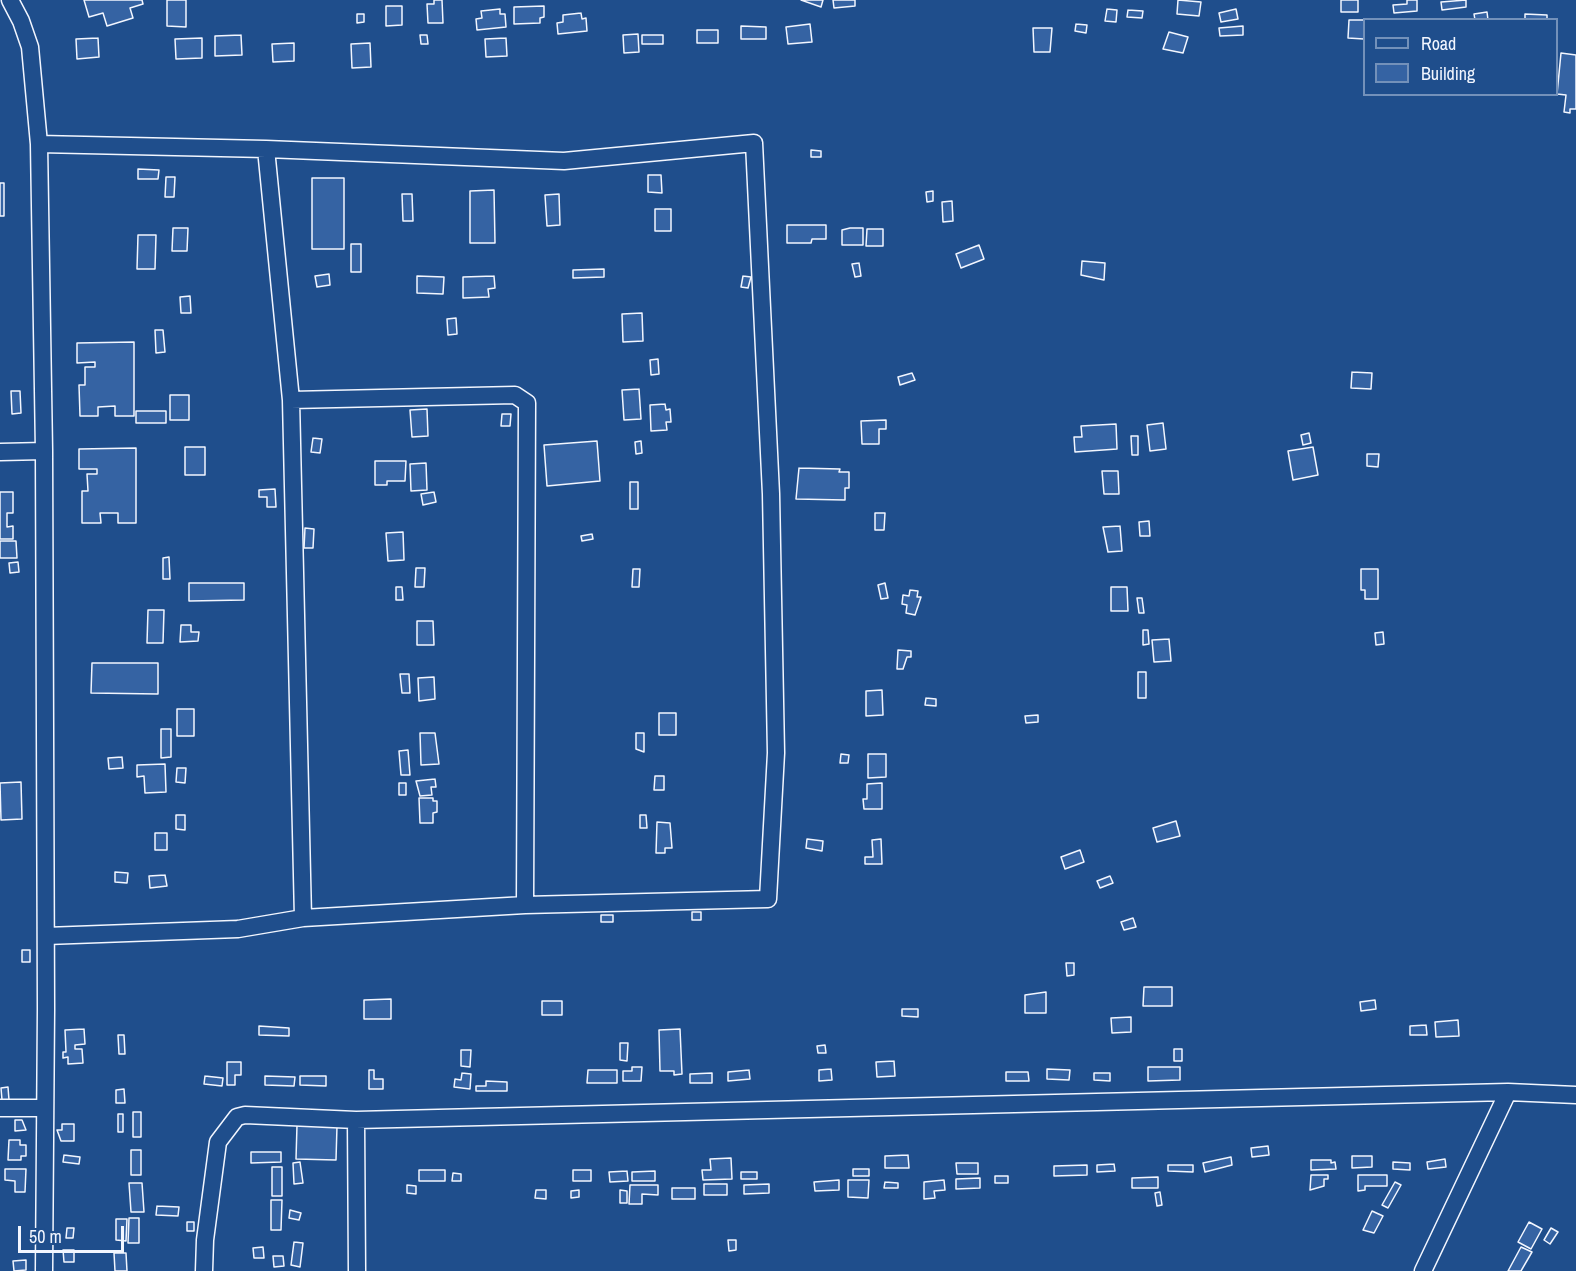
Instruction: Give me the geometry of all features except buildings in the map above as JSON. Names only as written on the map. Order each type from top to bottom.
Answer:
[{"type":"street","points":[[10,0],[21,21],[30,47],[39,144],[44,451],[46,936],[44,1271]]},
{"type":"street","points":[[39,144],[266,149],[564,160],[754,142],[771,494],[776,753],[768,899],[525,904],[303,918],[238,929],[46,936]]},
{"type":"street","points":[[266,149],[291,400],[303,918]]},
{"type":"street","points":[[291,400],[515,395],[527,403],[525,904]]},
{"type":"street","points":[[0,452],[44,451]]},
{"type":"street","points":[[1423,1271],[1509,1092]]},
{"type":"street","points":[[204,1271],[205,1240],[218,1142],[237,1117],[245,1115],[356,1120],[1509,1092],[1576,1095]]},
{"type":"street","points":[[0,1108],[44,1108]]},
{"type":"street","points":[[356,1120],[357,1271]]}]
